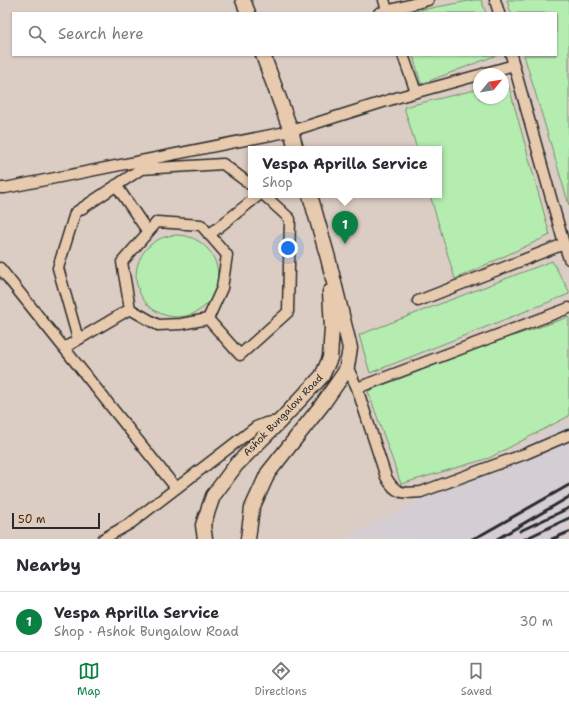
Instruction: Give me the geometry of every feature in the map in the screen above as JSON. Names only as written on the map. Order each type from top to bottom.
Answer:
[{"type":"street","points":[[243,0],[248,12]]},
{"type":"street","points":[[384,0],[385,12],[428,0]]},
{"type":"street","points":[[495,0],[499,12]]},
{"type":"street","points":[[263,56],[295,146]]},
{"type":"street","points":[[403,56],[416,92]]},
{"type":"street","points":[[494,68],[512,60],[569,259]]},
{"type":"street","points":[[0,188],[291,131],[473,76]]},
{"type":"street","points":[[78,339],[58,268],[75,213],[141,169],[223,164],[248,183]]},
{"type":"street","points":[[116,185],[148,232]]},
{"type":"street","points":[[209,235],[255,198]]},
{"type":"street","points":[[208,319],[240,354],[288,312],[290,219],[267,198]]},
{"type":"street","name":"Ashok Bungalow Road","points":[[248,539],[252,508],[268,473],[322,405],[348,366],[350,348],[328,258],[311,198]]},
{"type":"street","points":[[130,309],[122,262],[157,222],[201,225],[227,256],[222,288],[208,319]]},
{"type":"street","points":[[418,301],[564,244]]},
{"type":"street","name":"Ashok Bungalow Road","points":[[205,539],[203,525],[213,496],[236,465],[322,376],[330,358],[332,328],[328,258]]},
{"type":"street","points":[[0,268],[176,488]]},
{"type":"street","points":[[356,388],[569,308]]},
{"type":"street","points":[[64,348],[130,309]]},
{"type":"street","points":[[130,309],[158,325],[180,324],[208,319]]},
{"type":"street","points":[[348,366],[386,477],[394,489],[401,492],[410,494],[421,492],[525,454],[569,435]]},
{"type":"street","points":[[103,539],[131,523],[256,427],[266,422],[280,421]]},
{"type":"shaded area","points":[[569,420],[569,539],[344,539],[478,469]]},
{"type":"green space","points":[[481,0],[486,12],[410,12]]},
{"type":"green space","points":[[507,0],[569,0],[569,205],[524,56],[557,56],[557,12],[511,12]]},
{"type":"green space","points":[[413,56],[494,56],[421,84]]},
{"type":"green space","points":[[509,87],[550,235],[455,279],[431,198],[442,198],[442,146],[416,146],[404,107],[473,90],[473,104],[509,104]]},
{"type":"green space","points":[[177,235],[193,238],[206,247],[215,260],[218,276],[215,292],[206,305],[193,314],[177,317],[161,314],[148,305],[139,292],[136,276],[139,260],[148,247],[161,238]]},
{"type":"green space","points":[[552,261],[569,291],[569,294],[370,373],[359,335]]},
{"type":"green space","points":[[569,317],[569,416],[489,458],[401,484],[368,391],[487,345]]},
{"type":"railway","points":[[472,539],[569,485]]},
{"type":"railway","points":[[497,539],[569,497]]},
{"type":"railway","points":[[520,531],[569,508]]},
{"type":"railway","points":[[525,539],[569,518]]},
{"type":"railway","points":[[552,539],[569,532]]},
{"type":"place","name":"Vespa Aprilla Service","points":[[345,244]]}]
